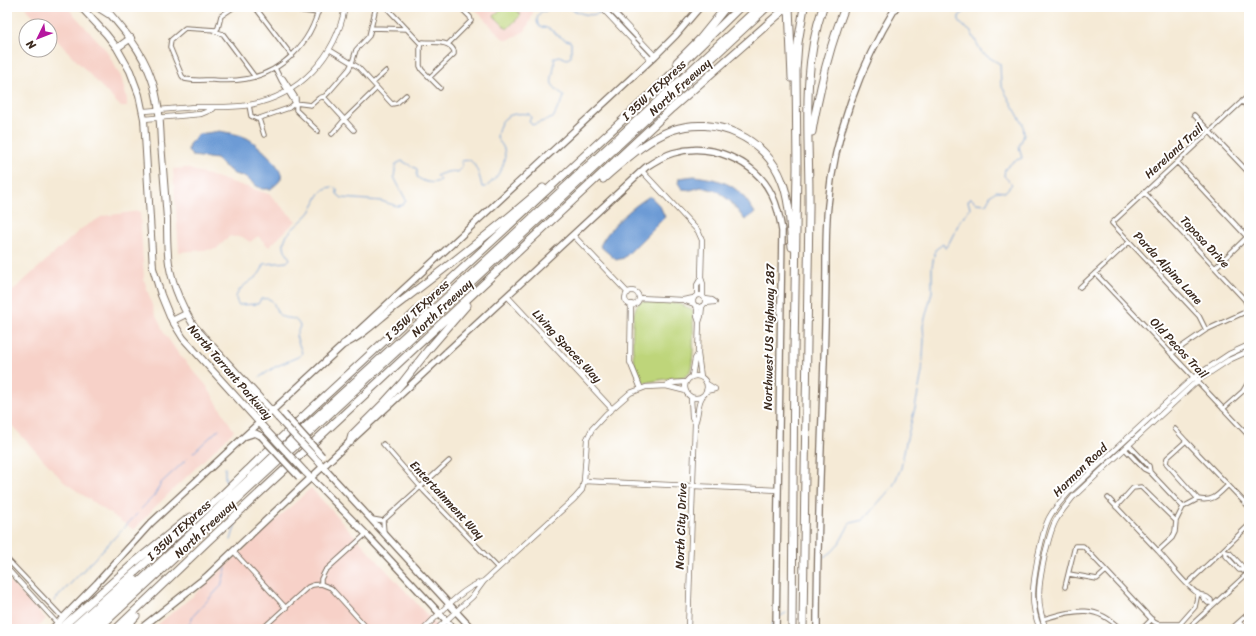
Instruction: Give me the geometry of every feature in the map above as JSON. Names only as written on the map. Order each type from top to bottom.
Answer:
[{"type":"highway","points":[[653,92],[655,86],[700,39],[726,7]]},
{"type":"highway","name":"North Freeway","points":[[71,629],[223,494],[310,410],[653,92],[740,7]]},
{"type":"highway","name":"I 35W TEXpress","points":[[89,629],[759,7]]},
{"type":"highway","name":"I 35W TEXpress","points":[[98,629],[767,7]]},
{"type":"highway","points":[[788,7],[794,41],[797,186],[792,629]]},
{"type":"highway","name":"North Freeway","points":[[116,629],[208,541],[678,103],[788,7]]},
{"type":"highway","points":[[794,41],[804,7]]},
{"type":"highway","points":[[803,629],[809,177],[808,85],[818,22],[823,7]]},
{"type":"highway","points":[[809,177],[813,121],[828,55],[845,7]]},
{"type":"highway","points":[[534,237],[541,234],[600,182],[646,145],[672,130],[698,126],[719,127],[737,133],[761,149],[776,168],[782,180],[786,194],[795,279]]},
{"type":"highway","points":[[344,344],[352,340],[463,254],[525,204],[586,150],[593,148]]},
{"type":"highway","points":[[350,442],[352,435],[403,382],[428,350],[471,301],[505,269],[509,260]]},
{"type":"highway","points":[[59,626],[214,498],[223,494]]},
{"type":"highway","points":[[124,629],[160,591],[202,551],[208,541]]},
{"type":"highway","points":[[105,629],[179,559],[182,552]]},
{"type":"highway","points":[[78,629],[162,558],[169,555]]},
{"type":"main road","name":"North Tarrant Parkway","points":[[81,7],[117,48],[130,71],[139,95],[144,119],[153,268],[160,295],[172,321],[183,338],[266,430],[366,534],[454,629]]},
{"type":"main road","points":[[97,7],[112,17]]},
{"type":"main road","name":"North Tarrant Parkway","points":[[104,7],[131,38],[146,63],[151,77],[160,119],[168,256],[176,288],[186,314],[194,326],[272,412],[281,416],[320,458],[323,466],[472,629]]},
{"type":"main road","points":[[52,629],[59,626],[63,618],[151,523],[653,58],[676,35],[700,7]]},
{"type":"main road","points":[[817,629],[818,547],[825,335],[826,217],[835,158],[849,109],[860,78],[878,39],[896,7]]},
{"type":"main road","points":[[117,48],[131,38]]},
{"type":"main road","name":"Northwest US Highway 287","points":[[644,169],[659,158],[673,153],[689,150],[707,150],[725,154],[743,163],[759,176],[772,194],[779,212],[782,231],[776,629]]},
{"type":"main road","points":[[140,629],[201,581],[234,552],[323,466],[644,169]]},
{"type":"main road","points":[[172,321],[186,314]]},
{"type":"main road","points":[[280,404],[281,416]]},
{"type":"main road","points":[[242,438],[255,433],[261,436],[299,477],[301,487]]},
{"type":"main road","points":[[320,458],[332,459]]},
{"type":"street","points":[[212,31],[218,28],[221,16],[234,7]]},
{"type":"street","points":[[256,7],[264,7]]},
{"type":"street","points":[[256,7],[292,56]]},
{"type":"street","points":[[275,7],[318,13]]},
{"type":"street","points":[[255,77],[220,32],[185,28],[170,41],[170,46],[184,79],[228,81],[255,77],[275,68],[292,56],[307,37],[318,13],[319,7]]},
{"type":"street","points":[[143,111],[249,105],[272,99],[289,91],[314,71],[330,50],[340,28],[345,7]]},
{"type":"street","points":[[249,105],[251,116],[255,119],[259,119],[289,108],[295,103],[310,105],[319,98],[324,97],[340,81],[352,63],[356,50],[369,36],[376,7]]},
{"type":"street","points":[[386,7],[421,44]]},
{"type":"street","points":[[448,44],[471,21],[470,17],[460,7]]},
{"type":"street","points":[[601,7],[621,24],[653,58]]},
{"type":"street","points":[[609,7],[616,20]]},
{"type":"street","points":[[371,28],[407,29]]},
{"type":"street","points":[[421,44],[423,42],[448,44],[453,48],[454,54],[430,77]]},
{"type":"street","points":[[421,44],[420,66],[440,88]]},
{"type":"street","points":[[330,50],[358,67],[392,104],[397,103],[406,95]]},
{"type":"street","points":[[275,68],[280,77],[284,78],[289,91],[296,98],[295,103],[297,110],[318,131]]},
{"type":"street","points":[[373,83],[386,71]]},
{"type":"street","points":[[332,134],[377,88]]},
{"type":"street","name":"Hereland Trail","points":[[1112,223],[1249,95]]},
{"type":"street","points":[[324,97],[354,130]]},
{"type":"street","points":[[1242,101],[1249,108]]},
{"type":"street","points":[[144,119],[160,119],[200,114],[215,108]]},
{"type":"street","points":[[1194,115],[1249,173]]},
{"type":"street","points":[[259,119],[264,135]]},
{"type":"street","points":[[1176,162],[1248,237],[1215,268]]},
{"type":"street","points":[[644,169],[698,230],[702,240],[701,278],[703,284],[701,302],[697,316],[699,322],[698,354],[701,376],[707,384],[715,389],[706,391]]},
{"type":"street","name":"Toposa Drive","points":[[1144,192],[1244,299],[1249,308]]},
{"type":"street","name":"Parda Alpina Lane","points":[[1112,223],[1199,316],[1206,330]]},
{"type":"street","points":[[573,235],[628,292]]},
{"type":"street","points":[[1080,287],[1129,242]]},
{"type":"street","name":"Old Pecos Trail","points":[[1095,273],[1249,436]]},
{"type":"street","points":[[695,297],[697,285],[701,278]]},
{"type":"street","points":[[628,292],[634,291],[638,294],[639,298]]},
{"type":"street","points":[[628,292],[625,298],[631,304],[630,362],[641,389]]},
{"type":"street","name":"Living Spaces Way","points":[[507,296],[612,408]]},
{"type":"street","points":[[683,300],[695,297]]},
{"type":"street","points":[[695,297],[701,302]]},
{"type":"street","points":[[695,297],[701,302]]},
{"type":"street","points":[[639,298],[701,302]]},
{"type":"street","points":[[631,304],[636,304],[639,298]]},
{"type":"street","points":[[1171,354],[1206,330],[1243,313],[1249,308]]},
{"type":"street","points":[[1195,379],[1229,354],[1249,345]]},
{"type":"street","points":[[1195,379],[1229,360],[1249,351]]},
{"type":"street","points":[[666,386],[672,383],[686,382],[692,376],[695,359],[698,354]]},
{"type":"street","points":[[692,376],[701,376]]},
{"type":"street","name":"Harmon Road","points":[[1046,629],[1038,597],[1039,584],[1050,534],[1055,521],[1063,508],[1073,497],[1125,449],[1195,379]]},
{"type":"street","name":"Harmon Road","points":[[1040,629],[1033,609],[1032,595],[1034,577],[1042,536],[1056,507],[1069,492],[1195,379]]},
{"type":"street","points":[[1223,409],[1243,391],[1249,381]]},
{"type":"street","points":[[686,382],[686,391]]},
{"type":"street","points":[[437,629],[473,596],[484,581],[582,490],[587,439],[592,429],[612,408],[630,393],[646,387],[666,386],[686,391],[691,397],[694,398],[702,396],[706,391],[707,384]]},
{"type":"street","name":"North City Drive","points":[[688,629],[695,423],[698,417],[698,402],[702,396]]},
{"type":"street","name":"North City Drive","points":[[691,397],[692,417],[695,423]]},
{"type":"street","points":[[1175,429],[1249,507]]},
{"type":"street","points":[[1186,440],[1166,458],[1166,461],[1198,499],[1206,501],[1211,499],[1218,495],[1228,485]]},
{"type":"street","name":"Entertainment Way","points":[[383,444],[421,487],[498,568]]},
{"type":"street","points":[[1129,445],[1149,466],[1150,472]]},
{"type":"street","points":[[1125,449],[1144,469],[1150,472],[1183,507]]},
{"type":"street","points":[[383,521],[449,461]]},
{"type":"street","points":[[584,481],[778,490]]},
{"type":"street","points":[[1116,507],[1133,488],[1141,487],[1176,521]]},
{"type":"street","points":[[1108,498],[1187,584],[1198,593],[1206,595],[1211,600],[1212,604]]},
{"type":"street","points":[[1158,551],[1172,538],[1175,532],[1176,521],[1183,507],[1198,499]]},
{"type":"street","points":[[372,519],[383,521]]},
{"type":"street","points":[[383,521],[384,533]]},
{"type":"street","points":[[1187,584],[1225,551],[1249,525]]},
{"type":"street","points":[[321,584],[321,579],[325,571],[366,534]]},
{"type":"street","points":[[1065,587],[1075,546],[1083,546],[1158,624],[1180,624],[1195,607],[1198,593]]},
{"type":"street","points":[[1187,629],[1212,604],[1248,573],[1243,570],[1239,570],[1226,556],[1225,551]]},
{"type":"street","points":[[234,552],[286,608]]},
{"type":"street","points":[[7,559],[63,618]]},
{"type":"street","points":[[7,568],[59,626]]},
{"type":"street","points":[[1069,574],[1097,579],[1106,571]]},
{"type":"street","points":[[424,629],[469,588],[484,581]]},
{"type":"street","points":[[262,629],[308,587],[321,584],[331,588],[368,629]]},
{"type":"street","points":[[1043,619],[1073,611],[1087,611],[1103,616],[1120,629]]},
{"type":"street","points":[[1232,629],[1249,612]]},
{"type":"street","points":[[1138,629],[1142,629],[1152,619]]},
{"type":"street","points":[[1239,622],[1246,629]]},
{"type":"shaded area","points":[[25,7],[67,7],[106,50],[121,77],[127,99],[127,107],[121,107],[58,41],[58,18],[35,18]]},
{"type":"shaded area","points":[[473,7],[536,7],[525,31],[508,40],[502,38]]},
{"type":"shaded area","points":[[186,168],[269,194],[296,221],[269,247],[258,236],[250,242],[241,236],[230,236],[216,249],[179,252],[173,169]]},
{"type":"shaded area","points":[[140,211],[144,279],[154,312],[165,334],[178,353],[206,385],[234,431],[153,509],[134,530],[64,482],[7,420],[7,296],[81,229],[103,216]]},
{"type":"shaded area","points":[[311,488],[440,629],[152,629],[193,596]]},
{"type":"shaded area","points":[[7,579],[46,619],[36,629],[7,629]]},
{"type":"green space","points":[[503,7],[514,7],[521,15],[507,29],[494,16]]},
{"type":"green space","points":[[642,301],[676,303],[688,307],[693,311],[692,361],[689,373],[685,377],[643,383],[637,373],[633,356],[633,319],[636,306]]},
{"type":"water","points":[[220,131],[247,138],[274,162],[281,174],[281,178],[271,189],[262,189],[246,177],[234,174],[216,159],[192,156],[188,150],[189,144],[199,134]]},
{"type":"water","points":[[694,176],[723,182],[737,190],[755,213],[745,220],[730,201],[717,191],[701,187],[691,190],[682,189],[678,183],[679,178]]},
{"type":"water","points":[[650,196],[660,206],[665,217],[624,258],[616,260],[600,246],[609,232],[622,218]]},
{"type":"waterway","points":[[260,377],[275,367],[300,356],[302,353],[296,336],[300,326],[296,320],[281,316],[270,300],[261,299],[258,304],[239,305],[236,296],[244,285],[259,274],[264,264],[287,262],[290,259],[284,247],[286,236],[310,212],[321,192],[327,188],[333,187],[337,189],[337,194],[342,198],[381,201],[397,206],[403,205],[406,200],[394,177],[396,164],[402,161],[417,169],[417,177],[432,183],[440,180],[436,176],[444,173],[455,171],[458,172],[462,166],[461,161],[470,160],[476,169],[482,187],[486,187],[498,175],[503,165],[505,155],[504,149],[497,138],[500,125],[506,117],[516,114],[529,114],[531,118],[529,121],[532,125],[553,118],[563,101],[564,96],[552,84],[554,58],[559,56],[567,59],[571,57],[571,43],[552,31],[538,25],[537,21],[539,14],[542,11],[546,11],[547,7]]},
{"type":"waterway","points":[[570,7],[575,11],[591,15],[603,11]]},
{"type":"waterway","points":[[823,557],[828,555],[836,548],[850,523],[863,520],[893,486],[901,468],[922,372],[924,340],[923,326],[932,292],[932,267],[935,250],[943,244],[945,248],[947,247],[959,223],[970,208],[968,201],[971,198],[976,203],[986,204],[991,195],[996,191],[1005,192],[1012,184],[1004,176],[1005,169],[1014,161],[1022,158],[1019,147],[1024,135],[1023,124],[1001,85],[1000,64],[982,53],[971,32],[961,24],[959,20],[959,16],[971,7]]},
{"type":"waterway","points":[[193,453],[219,429]]},
{"type":"waterway","points":[[141,509],[154,496],[161,483],[187,459]]},
{"type":"waterway","points":[[225,468],[226,483]]},
{"type":"waterway","points":[[54,601],[137,514]]},
{"type":"waterway","points":[[231,540],[236,523]]},
{"type":"waterway","points":[[187,629],[193,616],[221,586],[226,568]]},
{"type":"waterway","points":[[778,617],[786,613]]},
{"type":"waterway","points":[[771,629],[774,620]]}]
